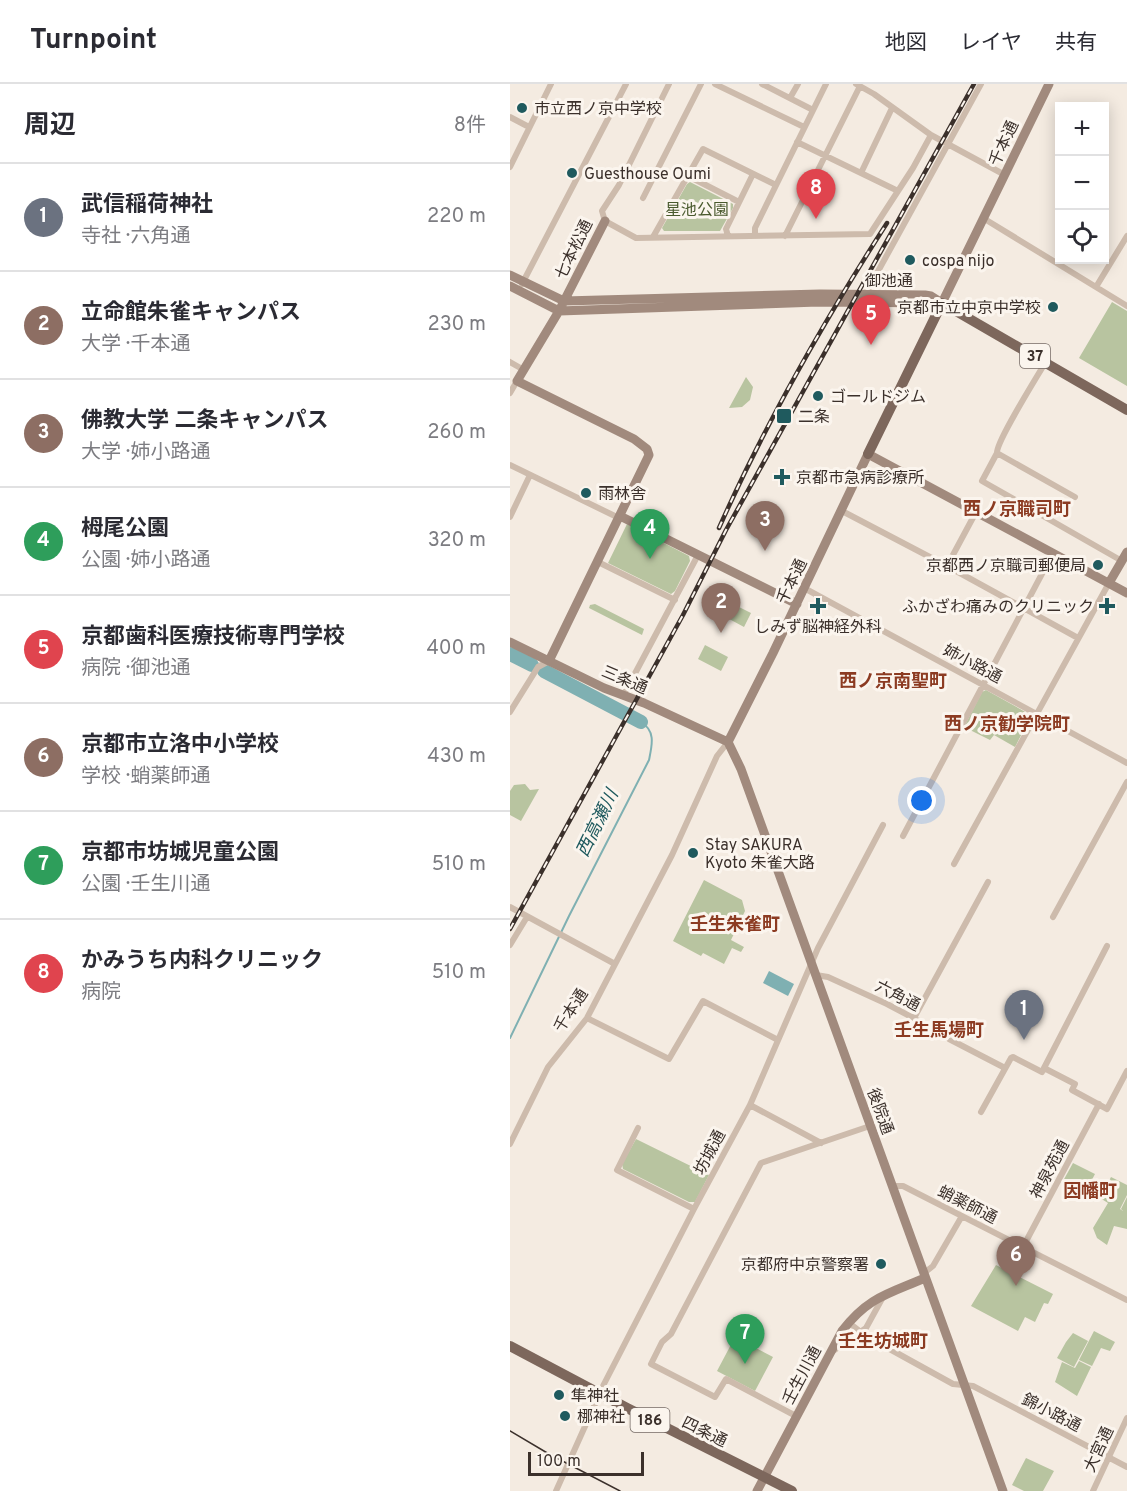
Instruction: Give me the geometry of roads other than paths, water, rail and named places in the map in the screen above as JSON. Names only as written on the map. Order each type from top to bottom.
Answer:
[{"type":"main road","name":"37","points":[[942,303],[1127,410]]},
{"type":"main road","name":"千本通","points":[[868,454],[942,303]]},
{"type":"main road","name":"四条通","points":[[510,1346],[792,1491]]},
{"type":"street","points":[[511,163],[551,84]]},
{"type":"street","points":[[517,286],[626,84]]},
{"type":"street","name":"七本松通","points":[[510,393],[560,311],[605,221],[602,211],[619,185],[669,84]]},
{"type":"street","points":[[643,198],[701,84]]},
{"type":"street","points":[[715,84],[804,127]]},
{"type":"street","points":[[765,84],[813,110]]},
{"type":"street","points":[[790,98],[798,84]]},
{"type":"street","points":[[755,236],[755,228],[826,84]]},
{"type":"street","points":[[865,295],[981,84]]},
{"type":"street","name":"千本通","points":[[942,303],[1049,84]]},
{"type":"street","points":[[785,236],[858,85],[931,135],[1005,175]]},
{"type":"street","points":[[861,173],[892,108]]},
{"type":"street","points":[[510,117],[529,128]]},
{"type":"street","points":[[605,221],[636,238],[870,234],[931,135]]},
{"type":"street","points":[[797,142],[898,191]]},
{"type":"street","points":[[654,237],[703,149],[776,185]]},
{"type":"street","points":[[728,236],[726,229],[753,174]]},
{"type":"street","points":[[688,177],[739,202]]},
{"type":"street","points":[[983,218],[1127,306]]},
{"type":"street","points":[[1096,287],[1127,236]]},
{"type":"street","name":"御池通","points":[[510,275],[517,286],[560,311],[687,302],[865,295],[931,296],[942,303]]},
{"type":"street","name":"御池通","points":[[517,286],[564,301],[942,303]]},
{"type":"street","points":[[510,362],[524,370]]},
{"type":"street","points":[[1045,363],[1004,434],[982,481],[1122,561]]},
{"type":"street","points":[[510,712],[538,667],[549,661],[647,461],[647,449],[634,439],[517,381]]},
{"type":"street","points":[[997,453],[1075,497]]},
{"type":"street","points":[[868,454],[1127,593]]},
{"type":"street","name":"千本通","points":[[510,1144],[548,1067],[586,1018],[672,855],[717,756],[728,742],[868,454]]},
{"type":"street","points":[[510,465],[796,604]]},
{"type":"street","points":[[510,517],[530,475]]},
{"type":"street","points":[[842,511],[1078,638]]},
{"type":"street","points":[[947,566],[976,512]]},
{"type":"street","points":[[954,864],[1127,552]]},
{"type":"street","points":[[903,836],[1053,553]]},
{"type":"street","points":[[624,696],[698,555]]},
{"type":"street","points":[[598,562],[675,600]]},
{"type":"street","name":"姉小路通","points":[[804,588],[1127,763]]},
{"type":"street","name":"三条通","points":[[510,642],[728,742]]},
{"type":"street","name":"後院通","points":[[728,742],[741,770],[812,963],[1003,1491]]},
{"type":"street","points":[[1053,917],[1127,782]]},
{"type":"street","name":"坊城通","points":[[556,1491],[600,1394],[750,1105],[812,963],[883,825]]},
{"type":"street","points":[[914,1018],[988,882]]},
{"type":"street","points":[[510,907],[615,964]]},
{"type":"street","points":[[510,945],[527,917]]},
{"type":"street","points":[[981,1112],[1011,1058],[1042,1072],[1107,946]]},
{"type":"street","name":"六角通","points":[[816,975],[828,977],[914,1018],[1005,1068]]},
{"type":"street","points":[[586,1018],[669,1059],[703,1001],[778,1040]]},
{"type":"street","points":[[1044,1068],[1075,1084],[1072,1090],[1107,1109],[1127,1071]]},
{"type":"street","name":"神泉苑通","points":[[1023,1247],[1099,1104]]},
{"type":"street","points":[[750,1105],[821,1143]]},
{"type":"street","points":[[796,1416],[726,1379],[715,1397],[651,1364],[662,1342],[671,1334],[761,1163],[870,1126]]},
{"type":"street","points":[[638,1128],[617,1170],[694,1209]]},
{"type":"street","name":"蛸薬師通","points":[[893,1186],[903,1186],[1127,1300]]},
{"type":"street","points":[[925,1275],[933,1266],[962,1216]]},
{"type":"street","name":"壬生川通","points":[[757,1491],[848,1322],[867,1304],[885,1293],[925,1275]]},
{"type":"street","points":[[829,1354],[862,1333],[885,1293]]},
{"type":"street","name":"錦小路通","points":[[848,1322],[862,1333],[953,1384],[973,1386],[1127,1467]]},
{"type":"street","name":"大宮通","points":[[1092,1491],[1127,1418]]},
{"type":"water","points":[[769,971],[794,984],[788,996],[763,983]]},
{"type":"waterway","name":"西高瀬川","points":[[510,654],[532,665]]},
{"type":"waterway","name":"西高瀬川","points":[[544,671],[641,722]]},
{"type":"waterway","name":"西高瀬川","points":[[510,1038],[649,760],[651,734],[641,722]]},
{"type":"tram line","points":[[510,1431],[620,1491]]},
{"type":"railway","points":[[510,929],[683,615],[726,530],[974,84]]},
{"type":"railway","points":[[719,528],[756,449],[797,372],[887,223]]},
{"type":"place","name":"市立西ノ京中学校","points":[[522,108]]},
{"type":"place","name":"Guesthouse Oumi","points":[[572,173]]},
{"type":"place","name":"かみうち内科クリニック","points":[[816,219]]},
{"type":"place","name":"cospa nijo","points":[[910,260]]},
{"type":"place","name":"京都市立中京中学校","points":[[1053,307]]},
{"type":"place","name":"京都歯科医療技術専門学校","points":[[871,345]]},
{"type":"place","name":"ゴールドジム","points":[[818,396]]},
{"type":"place","name":"二条","points":[[784,416]]},
{"type":"place","name":"京都市急病診療所","points":[[782,477]]},
{"type":"place","name":"雨林舎","points":[[586,493]]},
{"type":"place","name":"佛教大学 二条キャンパス","points":[[765,551]]},
{"type":"place","name":"栂尾公園","points":[[650,559]]},
{"type":"place","name":"京都西ノ京職司郵便局","points":[[1098,565]]},
{"type":"place","name":"しみず脳神経外科","points":[[818,606]]},
{"type":"place","name":"ふかざわ痛みのクリニック","points":[[1107,606]]},
{"type":"place","name":"立命館朱雀キャンパス","points":[[721,633]]},
{"type":"place","name":"Stay SAKURA Kyoto 朱雀大路","points":[[693,853]]},
{"type":"place","name":"武信稲荷神社","points":[[1024,1040]]},
{"type":"place","name":"京都府中京警察署","points":[[881,1264]]},
{"type":"place","name":"京都市立洛中小学校","points":[[1016,1286]]},
{"type":"place","name":"京都市坊城児童公園","points":[[745,1364]]},
{"type":"place","name":"隼神社","points":[[559,1395]]},
{"type":"place","name":"梛神社","points":[[565,1416]]},
{"type":"district","name":"西ノ京職司町","points":[[1017,509]]},
{"type":"district","name":"西ノ京南聖町","points":[[893,681]]},
{"type":"district","name":"西ノ京勧学院町","points":[[1007,724]]},
{"type":"district","name":"壬生朱雀町","points":[[735,924]]},
{"type":"district","name":"壬生馬場町","points":[[939,1030]]},
{"type":"district","name":"因幡町","points":[[1090,1191]]},
{"type":"district","name":"壬生坊城町","points":[[883,1341]]},
{"type":"park label","name":"星池公園","points":[[697,209]]}]
